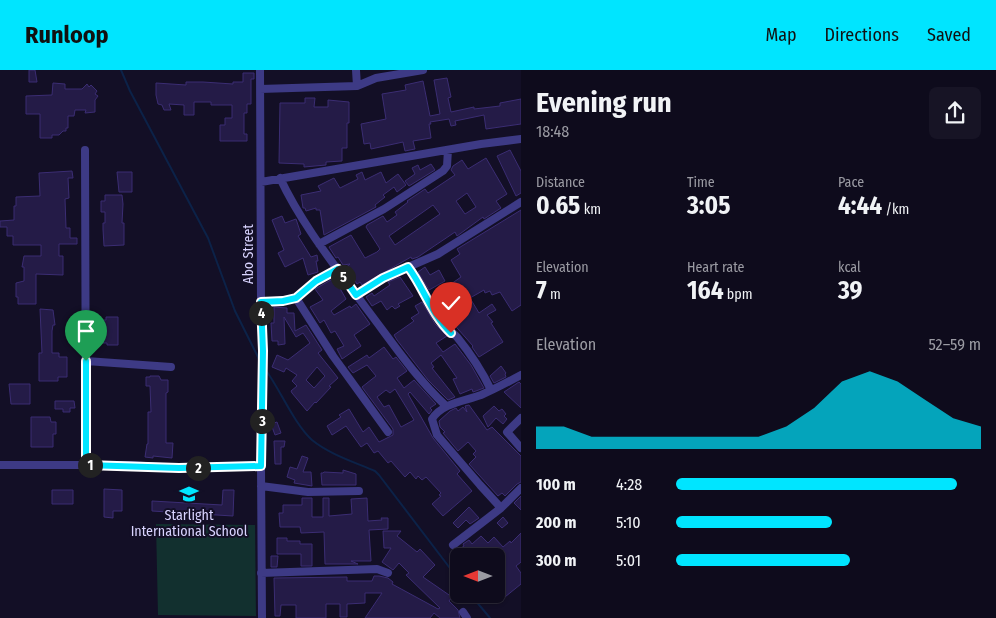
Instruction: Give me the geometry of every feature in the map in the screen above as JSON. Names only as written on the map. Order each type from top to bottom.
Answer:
[{"type":"street","name":"Abo Street","points":[[260,70],[263,351],[261,466],[262,618]]},
{"type":"street","points":[[356,70],[357,86]]},
{"type":"street","points":[[260,89],[357,86],[376,78],[423,70]]},
{"type":"street","points":[[261,182],[521,139]]},
{"type":"street","points":[[85,150],[86,465]]},
{"type":"street","points":[[319,244],[384,209],[443,171],[447,166],[448,150]]},
{"type":"street","points":[[280,178],[286,192],[319,244],[356,295],[410,367],[446,406]]},
{"type":"street","points":[[356,295],[383,278],[438,254],[521,202]]},
{"type":"street","points":[[408,267],[418,281],[440,322],[456,337],[471,356],[491,390]]},
{"type":"street","points":[[261,302],[283,301],[296,298],[316,281],[338,269]]},
{"type":"street","points":[[296,298],[333,356],[388,432]]},
{"type":"street","points":[[86,361],[171,366]]},
{"type":"street","points":[[501,508],[437,435],[432,419],[434,414],[446,406],[491,390],[521,375]]},
{"type":"street","points":[[521,418],[507,432],[521,448]]},
{"type":"street","points":[[0,465],[179,468],[261,466]]},
{"type":"street","points":[[262,486],[301,491],[359,491]]},
{"type":"street","points":[[453,546],[501,508],[521,488]]},
{"type":"street","points":[[261,573],[377,569],[388,573]]},
{"type":"green space","points":[[156,524],[255,525],[256,616],[158,615]]},
{"type":"building","points":[[29,70],[35,70],[37,82],[29,82]]},
{"type":"building","points":[[243,73],[254,73],[254,79],[251,79],[251,104],[247,104],[247,113],[244,113],[244,134],[247,134],[247,141],[220,141],[220,125],[225,125],[225,118],[232,118],[232,105],[211,105],[211,102],[194,102],[194,115],[184,115],[184,105],[169,104],[171,110],[164,110],[162,105],[158,104],[156,83],[186,85],[186,82],[203,82],[233,84],[233,82],[243,82]]},
{"type":"building","points":[[447,78],[451,97],[448,98],[451,112],[474,107],[474,109],[500,106],[500,103],[521,99],[521,124],[486,129],[484,115],[455,121],[456,125],[451,126],[449,119],[430,122],[431,138],[413,141],[415,149],[405,151],[403,142],[371,149],[370,143],[364,144],[361,124],[386,119],[382,94],[406,90],[405,85],[423,81],[430,116],[440,114],[434,80]]},
{"type":"building","points":[[53,83],[65,84],[65,89],[82,89],[87,84],[89,87],[91,85],[97,91],[95,94],[98,96],[95,100],[95,112],[85,113],[86,110],[75,110],[74,116],[68,116],[68,128],[66,128],[66,131],[59,135],[52,135],[52,138],[40,138],[40,114],[26,114],[26,96],[52,95]]},
{"type":"building","points":[[305,98],[315,98],[314,107],[328,107],[328,100],[349,102],[347,148],[342,148],[342,161],[326,162],[326,165],[304,167],[304,164],[279,163],[280,103],[305,103]]},
{"type":"building","points":[[510,150],[521,171],[521,193],[516,196],[497,156]]},
{"type":"building","points":[[486,158],[507,194],[496,201],[501,208],[484,219],[483,217],[457,236],[455,232],[418,257],[412,259],[411,257],[362,285],[360,282],[357,284],[352,279],[344,269],[350,264],[343,265],[329,247],[351,235],[365,258],[377,252],[380,249],[366,227],[367,225],[383,216],[387,222],[397,215],[395,212],[407,201],[425,189],[428,193],[455,175],[451,170],[453,166],[462,160],[468,169]],"holes":[[[467,193],[476,207],[465,214],[456,201]],[[433,205],[440,214],[395,245],[389,236]]]},
{"type":"building","points":[[431,164],[435,170],[409,186],[405,181],[415,174],[412,168],[418,165],[420,170]]},
{"type":"building","points":[[72,171],[73,178],[68,178],[69,198],[65,199],[66,228],[70,228],[70,238],[77,238],[77,244],[59,244],[59,256],[63,256],[63,275],[36,274],[36,304],[18,304],[16,283],[24,281],[24,267],[22,267],[24,256],[41,256],[41,245],[13,245],[13,236],[7,236],[7,227],[0,227],[0,221],[14,220],[16,197],[40,196],[39,173]]},
{"type":"building","points":[[117,172],[132,172],[132,192],[119,192]]},
{"type":"building","points":[[362,172],[365,180],[381,172],[386,183],[398,174],[406,185],[397,192],[394,187],[383,195],[385,197],[375,205],[376,207],[324,235],[320,210],[316,210],[316,208],[306,211],[303,208],[301,195],[321,191],[318,186],[334,178],[340,188],[358,179],[356,175]]},
{"type":"building","points":[[105,195],[122,195],[124,245],[104,246],[103,223],[105,223],[105,212],[101,212],[101,201],[105,201]]},
{"type":"building","points":[[521,210],[521,305],[512,311],[500,292],[492,295],[490,291],[485,293],[484,290],[470,298],[479,313],[492,304],[496,310],[487,315],[493,322],[491,323],[503,342],[479,357],[473,346],[436,305],[458,295],[451,284],[461,277],[451,260],[460,254],[457,249]]},
{"type":"building","points":[[282,216],[285,223],[296,219],[301,234],[298,236],[311,257],[317,255],[318,272],[308,275],[303,258],[285,267],[278,253],[284,250],[272,220]]},
{"type":"building","points":[[425,267],[430,275],[439,270],[445,281],[429,290],[418,272]]},
{"type":"building","points":[[336,277],[341,284],[338,285],[346,299],[331,311],[334,315],[356,304],[370,324],[354,335],[361,346],[342,359],[337,349],[344,346],[335,331],[331,333],[324,320],[320,323],[310,307],[323,300],[315,289]]},
{"type":"building","points":[[400,277],[413,296],[398,304],[400,306],[395,309],[392,306],[387,310],[381,301],[372,306],[366,297],[372,293],[374,296],[390,285],[388,282]]},
{"type":"building","points":[[422,302],[435,324],[447,336],[436,343],[443,352],[455,344],[471,365],[484,388],[473,392],[472,389],[460,394],[453,379],[457,378],[441,355],[431,363],[434,367],[432,368],[455,397],[448,400],[428,380],[397,340],[394,335],[414,321],[411,318],[419,313],[415,306]]},
{"type":"building","points":[[274,307],[287,308],[287,313],[294,313],[295,331],[306,325],[322,350],[318,353],[338,378],[307,411],[291,391],[297,386],[292,381],[297,375],[286,368],[284,372],[272,367],[277,355],[288,360],[310,343],[303,333],[296,337],[284,317],[285,344],[278,345],[278,341],[272,341],[271,323],[274,323]],"holes":[[[317,367],[325,376],[314,388],[306,380]]]},
{"type":"building","points":[[40,309],[53,310],[55,325],[53,325],[52,331],[52,353],[59,353],[59,357],[67,357],[67,377],[58,377],[58,381],[39,381],[39,353],[42,353]]},
{"type":"building","points":[[106,317],[118,317],[118,345],[107,345],[101,339],[103,320],[106,320]]},
{"type":"building","points":[[384,347],[393,359],[396,357],[407,371],[397,378],[404,388],[414,380],[436,404],[430,408],[432,410],[429,414],[410,392],[408,394],[433,438],[460,471],[457,474],[472,491],[443,516],[432,504],[441,496],[439,495],[441,493],[426,477],[422,480],[418,476],[416,479],[410,472],[405,477],[391,461],[388,463],[378,451],[374,453],[367,443],[361,447],[346,426],[332,435],[327,426],[349,409],[363,432],[369,427],[379,442],[393,435],[393,429],[362,387],[376,376],[367,365],[353,373],[348,367],[367,355],[369,358]],"holes":[[[395,389],[414,420],[401,427],[389,405],[384,407],[377,397],[386,390],[390,393]]]},
{"type":"building","points":[[501,366],[506,373],[506,377],[494,383],[490,376]]},
{"type":"building","points":[[159,376],[161,380],[168,380],[168,392],[166,393],[166,443],[173,443],[172,458],[145,457],[148,444],[148,412],[151,412],[150,386],[146,386],[146,377]]},
{"type":"building","points":[[519,382],[521,384],[521,408],[504,392]]},
{"type":"building","points":[[9,384],[30,384],[30,404],[11,404]]},
{"type":"building","points":[[55,401],[74,401],[75,408],[70,408],[70,412],[63,412],[63,409],[55,409]]},
{"type":"building","points":[[469,405],[487,430],[492,427],[521,456],[521,482],[505,496],[502,493],[498,496],[469,464],[476,457],[473,454],[476,451],[468,442],[458,451],[440,427],[439,421],[450,411],[456,408],[458,411],[463,407],[467,412],[465,406]]},
{"type":"building","points":[[494,406],[499,411],[502,409],[507,419],[503,424],[496,418],[488,427],[483,416]]},
{"type":"building","points":[[31,417],[50,417],[51,422],[56,422],[56,434],[53,434],[53,447],[31,447]]},
{"type":"building","points":[[277,422],[281,433],[275,435],[271,424]]},
{"type":"building","points":[[274,441],[285,441],[284,447],[281,447],[281,464],[275,464]]},
{"type":"building","points":[[302,456],[308,458],[303,472],[311,472],[312,486],[294,483],[295,480],[287,477],[290,467],[297,469]]},
{"type":"building","points":[[343,470],[356,474],[356,485],[322,485],[321,473],[343,473]]},
{"type":"building","points":[[104,489],[122,490],[122,511],[113,511],[113,518],[104,517]]},
{"type":"building","points":[[52,490],[73,490],[73,504],[52,504]]},
{"type":"building","points":[[223,490],[234,490],[233,516],[152,511],[152,501],[222,505]]},
{"type":"building","points":[[521,496],[521,510],[514,503]]},
{"type":"building","points":[[302,498],[312,498],[312,517],[323,517],[323,498],[329,498],[329,516],[352,514],[351,499],[367,498],[368,521],[388,518],[388,529],[369,530],[371,561],[351,561],[358,564],[325,564],[324,532],[301,533],[300,527],[280,527],[279,513],[283,513],[283,505],[302,505]]},
{"type":"building","points":[[469,507],[479,518],[470,524],[466,520],[458,528],[453,523]]},
{"type":"building","points":[[503,517],[508,523],[502,528],[497,523]]},
{"type":"building","points":[[383,531],[401,531],[397,536],[417,552],[420,549],[435,565],[423,577],[450,596],[449,601],[458,610],[460,618],[440,618],[434,613],[430,618],[365,618],[382,593],[365,593],[365,603],[347,604],[347,617],[340,617],[340,604],[326,604],[326,618],[296,618],[296,605],[281,605],[280,616],[275,616],[274,578],[347,577],[347,581],[372,581],[374,576],[379,576],[388,578],[393,582],[392,584],[438,609],[440,608],[406,575],[409,573],[399,563],[393,570],[382,562],[391,548],[384,548]]},
{"type":"building","points":[[521,533],[521,562],[516,566],[521,573],[521,584],[505,597],[505,548],[461,548],[464,546],[463,544],[469,540],[472,544],[481,536],[488,543],[494,537],[503,547],[510,541],[511,543]]},
{"type":"building","points":[[277,538],[287,538],[287,541],[300,541],[300,544],[312,544],[312,566],[301,566],[301,554],[277,554]]},
{"type":"building","points":[[271,556],[278,556],[277,567],[271,567]]},
{"type":"waterway","points":[[121,70],[130,91],[208,238],[235,311],[260,361]]},
{"type":"waterway","points":[[265,369],[305,433],[326,449],[375,471],[450,568]]},
{"type":"waterway","points":[[478,603],[490,618]]},
{"type":"place","name":"Starlight International School","points":[[189,494]]},
{"type":"route","points":[[86,361],[86,465],[179,468],[261,466],[263,351],[261,302],[283,301],[296,298],[316,281],[338,269],[356,295],[383,278],[408,267],[418,281],[440,322],[451,333]]}]
